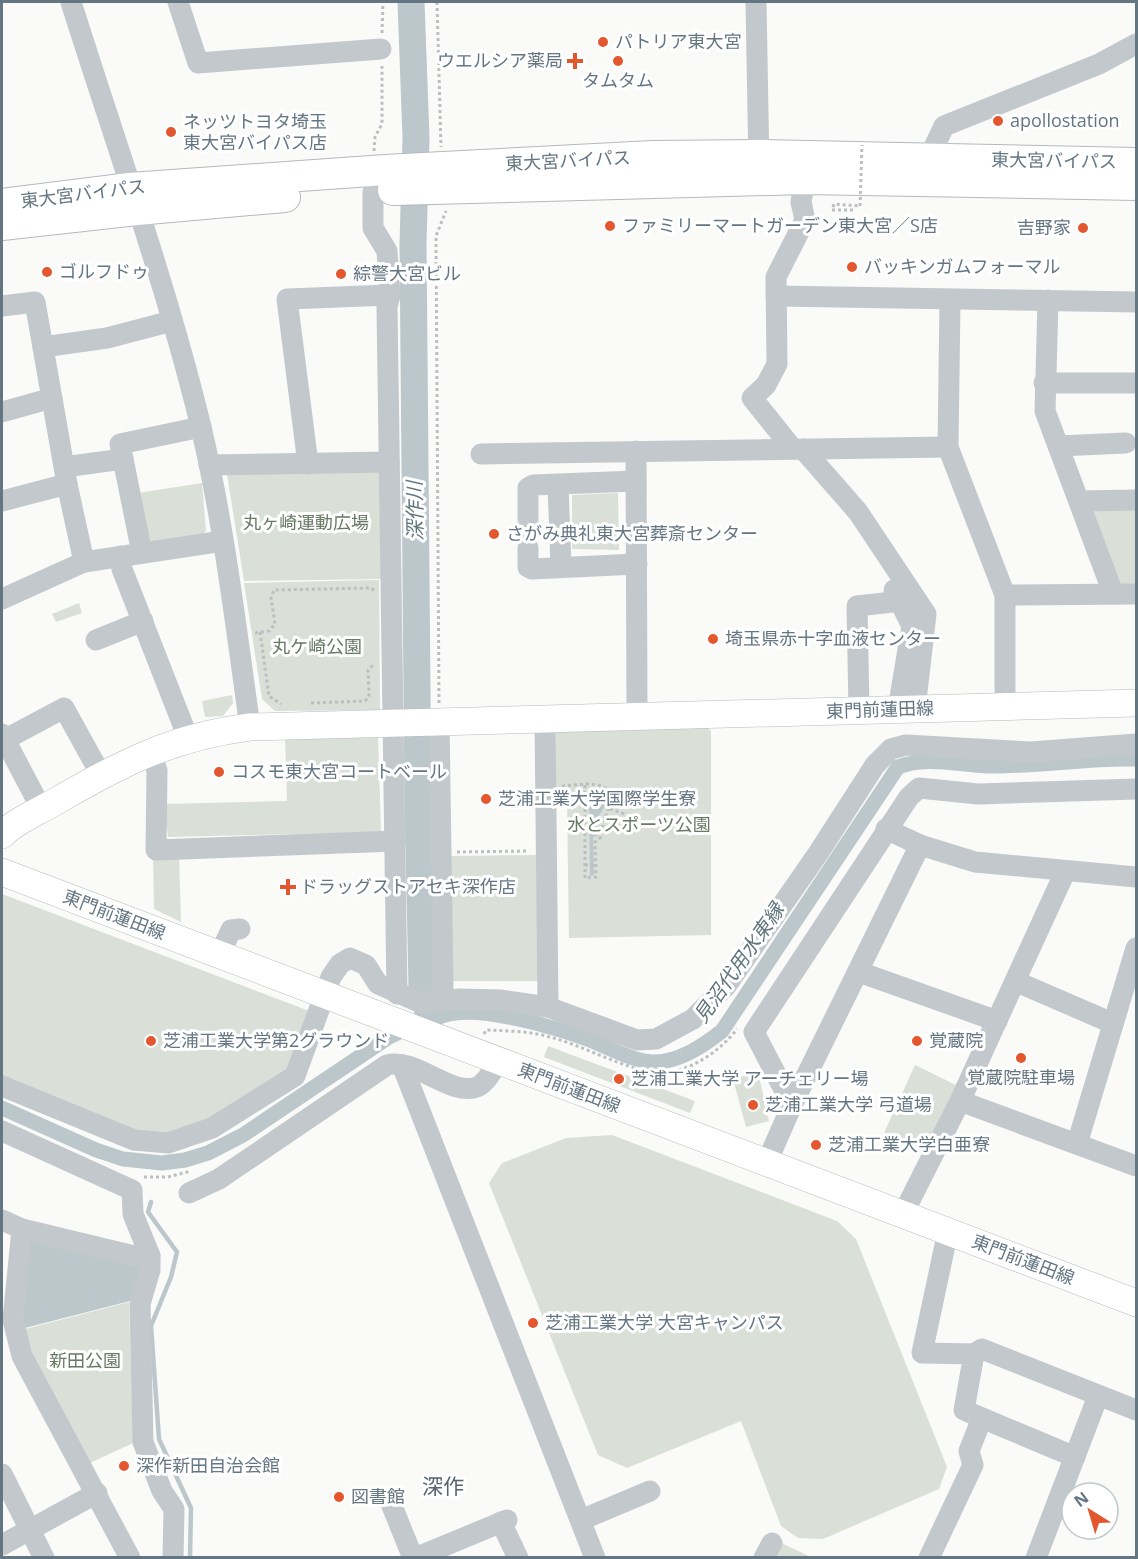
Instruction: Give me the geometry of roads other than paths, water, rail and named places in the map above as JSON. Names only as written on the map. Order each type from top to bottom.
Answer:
[{"type":"highway","name":"東大宮バイパス","points":[[2,204],[133,199],[439,178],[759,168],[929,158],[1137,162]]},
{"type":"highway","name":"東大宮バイパス","points":[[759,168],[805,179],[1137,185]]},
{"type":"highway","name":"東大宮バイパス","points":[[2,225],[133,199]]},
{"type":"main road","name":"東門前蓮田線","points":[[2,835],[101,775],[151,751],[188,738],[250,727],[1137,703]]},
{"type":"main road","name":"東門前蓮田線","points":[[2,872],[1137,1303]]},
{"type":"street","points":[[71,2],[172,321],[201,427],[223,541],[250,727]]},
{"type":"street","points":[[178,2],[198,63],[381,49]]},
{"type":"street","points":[[756,2],[759,168]]},
{"type":"street","points":[[929,158],[944,126],[1099,64],[1137,44]]},
{"type":"street","points":[[805,179],[801,202],[805,220],[776,277],[777,364],[766,385],[752,398],[858,512],[926,614],[907,709]]},
{"type":"street","points":[[379,181],[373,228],[387,250],[390,295],[387,307],[389,462],[397,722],[396,841],[402,996]]},
{"type":"street","points":[[308,464],[287,299],[390,295]]},
{"type":"street","points":[[776,296],[1137,302]]},
{"type":"street","points":[[950,300],[948,447],[1005,595],[1005,705]]},
{"type":"street","points":[[1047,300],[1045,411],[1113,593]]},
{"type":"street","points":[[2,306],[35,302],[65,476],[84,562]]},
{"type":"street","points":[[43,347],[107,339],[172,321]]},
{"type":"street","points":[[1044,383],[1137,384]]},
{"type":"street","points":[[2,412],[52,398]]},
{"type":"street","points":[[188,738],[122,569],[131,554],[120,444],[201,427]]},
{"type":"street","points":[[1058,446],[1126,443]]},
{"type":"street","points":[[481,454],[948,447]]},
{"type":"street","points":[[636,451],[637,716]]},
{"type":"street","points":[[2,501],[65,476],[123,459]]},
{"type":"street","points":[[209,465],[389,462]]},
{"type":"street","points":[[528,517],[528,488],[533,485],[636,481]]},
{"type":"street","points":[[558,485],[561,567]]},
{"type":"street","points":[[1080,501],[1137,500]]},
{"type":"street","points":[[2,599],[84,562],[223,541]]},
{"type":"street","points":[[528,548],[530,569],[637,564]]},
{"type":"street","points":[[888,581],[902,601],[912,626],[907,709]]},
{"type":"street","points":[[1005,595],[1137,594]]},
{"type":"street","points":[[859,710],[857,606],[902,601]]},
{"type":"street","points":[[96,640],[143,621]]},
{"type":"street","points":[[42,810],[3,737],[64,708],[101,775]]},
{"type":"street","points":[[545,718],[548,1007]]},
{"type":"street","points":[[436,721],[443,852],[443,987],[436,1001]]},
{"type":"street","points":[[2,1086],[134,1140],[168,1143],[212,1128],[295,1076],[331,977],[340,964],[350,958],[366,965],[378,984],[421,1003],[460,999],[500,1000],[548,1007],[637,1040],[656,1039],[693,1019],[726,986],[819,852],[875,765],[897,746],[1031,752],[1137,744]]},
{"type":"street","points":[[151,751],[157,771],[156,850],[396,841]]},
{"type":"street","points":[[792,1105],[754,1032],[885,830],[909,797],[919,788],[978,794],[1137,789]]},
{"type":"street","points":[[885,830],[920,845],[975,862],[1137,877]]},
{"type":"street","points":[[767,1162],[792,1105],[920,845]]},
{"type":"street","points":[[903,1214],[1017,982],[1065,872]]},
{"type":"street","points":[[219,956],[231,930],[240,929]]},
{"type":"street","points":[[1077,1144],[1112,1023],[1137,948]]},
{"type":"street","points":[[859,972],[997,1021]]},
{"type":"street","points":[[1017,982],[1112,1023]]},
{"type":"street","points":[[189,1193],[219,1179],[380,1069],[393,1063],[465,1088],[477,1087],[498,1062]]},
{"type":"street","points":[[402,1065],[595,1557]]},
{"type":"street","points":[[960,1101],[1137,1166]]},
{"type":"street","points":[[2,1131],[132,1190],[133,1214],[150,1256],[150,1270],[140,1304],[143,1442],[162,1491],[174,1509],[173,1557]]},
{"type":"street","points":[[2,1220],[22,1229],[134,1256],[150,1256]]},
{"type":"street","points":[[22,1229],[12,1320],[22,1356],[130,1557]]},
{"type":"street","points":[[948,1231],[922,1353],[974,1354],[982,1348],[1137,1410]]},
{"type":"street","points":[[974,1354],[964,1410],[1075,1457]]},
{"type":"street","points":[[1035,1557],[1098,1396]]},
{"type":"street","points":[[928,1557],[973,1465],[969,1451],[982,1419]]},
{"type":"street","points":[[2,1474],[44,1557]]},
{"type":"street","points":[[581,1520],[650,1491]]},
{"type":"street","points":[[2,1545],[96,1493]]},
{"type":"street","points":[[392,1506],[414,1557],[504,1521],[518,1557]]},
{"type":"waterway","name":"深作川","points":[[411,2],[416,138],[413,243],[418,801],[422,988],[430,1020]]},
{"type":"waterway","name":"見沼代用水東縁","points":[[2,1108],[96,1150],[123,1159],[162,1163],[185,1160],[208,1153],[243,1135],[389,1037],[433,1018],[449,1014],[480,1013],[518,1019],[573,1034],[619,1053],[652,1062],[681,1057],[722,1031],[898,767],[933,761],[994,766],[1136,759]]},
{"type":"waterway","points":[[151,1202],[148,1212],[177,1252],[171,1277],[151,1326],[159,1439],[191,1508],[190,1558]]},
{"type":"tunnel","points":[[528,517],[528,548]]},
{"type":"place","name":"パトリア東大宮","points":[[603,42]]},
{"type":"place","name":"ウエルシア薬局","points":[[575,61]]},
{"type":"place","name":"タムタム","points":[[618,61]]},
{"type":"place","name":"apollostation","points":[[998,121]]},
{"type":"place","name":"ネッツトヨタ埼玉 東大宮バイパス店","points":[[171,132]]},
{"type":"place","name":"ファミリーマートガーデン東大宮／S店","points":[[610,226]]},
{"type":"place","name":"吉野家","points":[[1083,228]]},
{"type":"place","name":"バッキンガムフォーマル","points":[[852,267]]},
{"type":"place","name":"ゴルフドゥ","points":[[47,272]]},
{"type":"place","name":"綜警大宮ビル","points":[[341,274]]},
{"type":"place","name":"さがみ典礼東大宮葬斎センター","points":[[494,534]]},
{"type":"place","name":"埼玉県赤十字血液センター","points":[[713,639]]},
{"type":"place","name":"コスモ東大宮コートベール","points":[[219,772]]},
{"type":"place","name":"芝浦工業大学国際学生寮","points":[[486,799]]},
{"type":"place","name":"ドラッグストアセキ深作店","points":[[288,887]]},
{"type":"place","name":"芝浦工業大学第2グラウンド","points":[[151,1041]]},
{"type":"place","name":"覚蔵院","points":[[917,1041]]},
{"type":"place","name":"覚蔵院駐車場","points":[[1021,1058]]},
{"type":"place","name":"芝浦工業大学 アーチェリー場","points":[[619,1079]]},
{"type":"place","name":"芝浦工業大学 弓道場","points":[[753,1105]]},
{"type":"place","name":"芝浦工業大学白亜寮","points":[[816,1145]]},
{"type":"place","name":"芝浦工業大学 大宮キャンパス","points":[[533,1323]]},
{"type":"place","name":"深作新田自治会館","points":[[124,1466]]},
{"type":"place","name":"図書館","points":[[339,1497]]},
{"type":"district","name":"深作","points":[[443,1487]]},
{"type":"park label","name":"丸ヶ崎運動広場","points":[[306,523]]},
{"type":"park label","name":"丸ケ崎公園","points":[[317,647]]},
{"type":"park label","name":"水とスポーツ公園","points":[[639,825]]},
{"type":"park label","name":"新田公園","points":[[85,1361]]}]
